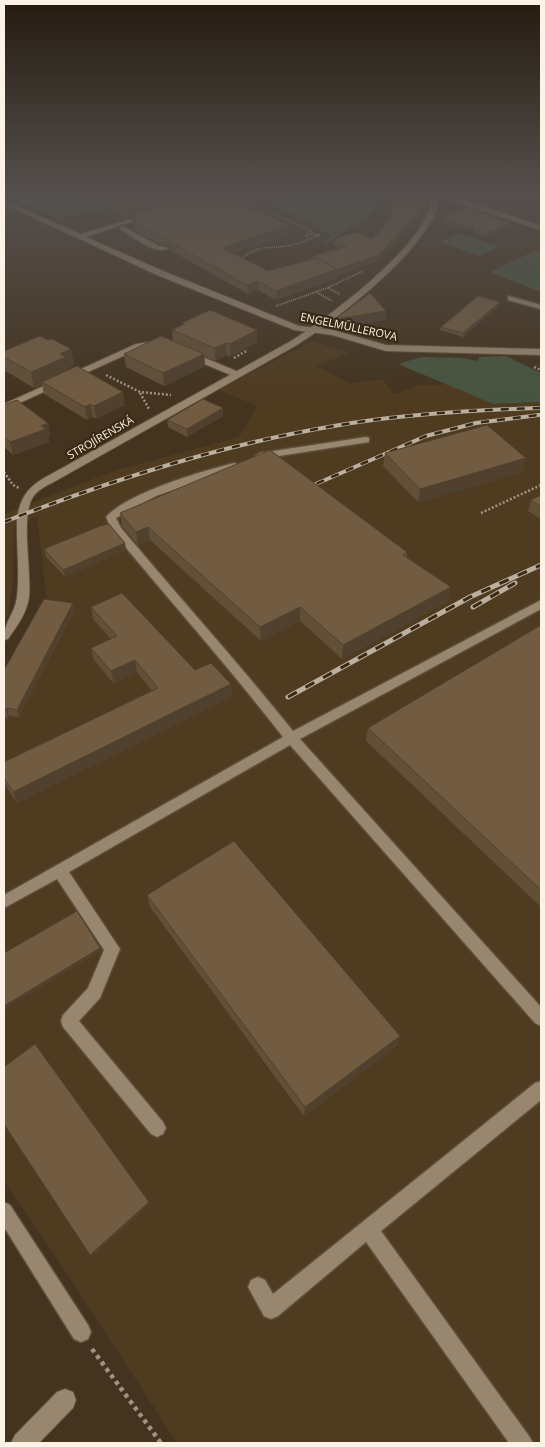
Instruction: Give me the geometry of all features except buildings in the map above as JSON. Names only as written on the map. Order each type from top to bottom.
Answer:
[{"type":"street","name":"ENGELMÜLLEROVA","points":[[137,263],[297,328],[333,333],[371,345],[398,349],[541,352]]},
{"type":"street","name":"STROJÍRENSKÁ","points":[[4,636],[15,619],[23,601],[23,514],[26,500],[30,494],[62,473],[312,331],[364,290],[393,263]]},
{"type":"street","points":[[4,407],[148,343],[162,343],[236,374]]},
{"type":"street","points":[[23,1443],[65,1400]]},
{"type":"lane","points":[[511,298],[541,307]]},
{"type":"lane","points":[[366,440],[266,454],[140,499],[121,509],[111,518],[116,529],[183,609],[236,668],[292,738],[541,1018]]},
{"type":"lane","points":[[4,902],[292,738],[541,604]]},
{"type":"lane","points":[[59,869],[112,949],[94,993],[69,1021],[157,1128]]},
{"type":"lane","points":[[258,1287],[271,1309],[541,1089]]},
{"type":"lane","points":[[4,1210],[81,1332]]},
{"type":"lane","points":[[368,1229],[522,1443]]},
{"type":"path","points":[[236,266],[239,263]]},
{"type":"path","points":[[272,307],[327,288],[365,270]]},
{"type":"path","points":[[327,288],[345,297]]},
{"type":"path","points":[[316,292],[337,304]]},
{"type":"path","points":[[92,368],[140,392],[176,397]]},
{"type":"path","points":[[140,392],[154,413]]},
{"type":"path","points":[[145,402],[148,397],[158,394]]},
{"type":"path","points":[[4,472],[13,485]]},
{"type":"path","points":[[480,513],[541,484]]},
{"type":"path","points":[[81,1332],[99,1360],[161,1443]]},
{"type":"shaded area","points":[[312,341],[349,353],[317,366],[350,384],[382,379],[394,394],[420,385],[448,385],[493,404],[541,402],[541,1443],[177,1443],[60,1263],[4,1181],[4,668],[47,603],[37,517],[14,526],[13,584],[8,615],[4,621],[4,514],[121,469],[239,437],[257,406],[219,390]]},
{"type":"green space","points":[[510,263],[541,263],[541,292],[490,272]]},
{"type":"green space","points":[[506,356],[541,373],[541,402],[493,404],[398,364],[421,357],[463,358],[478,361],[479,357]]},
{"type":"railway","points":[[4,522],[166,465],[291,434],[360,422],[411,416],[463,411],[541,408]]},
{"type":"railway","points":[[302,490],[426,436],[476,423],[539,415]]},
{"type":"railway","points":[[288,697],[470,597],[541,565]]},
{"type":"railway","points":[[473,607],[515,583]]}]
